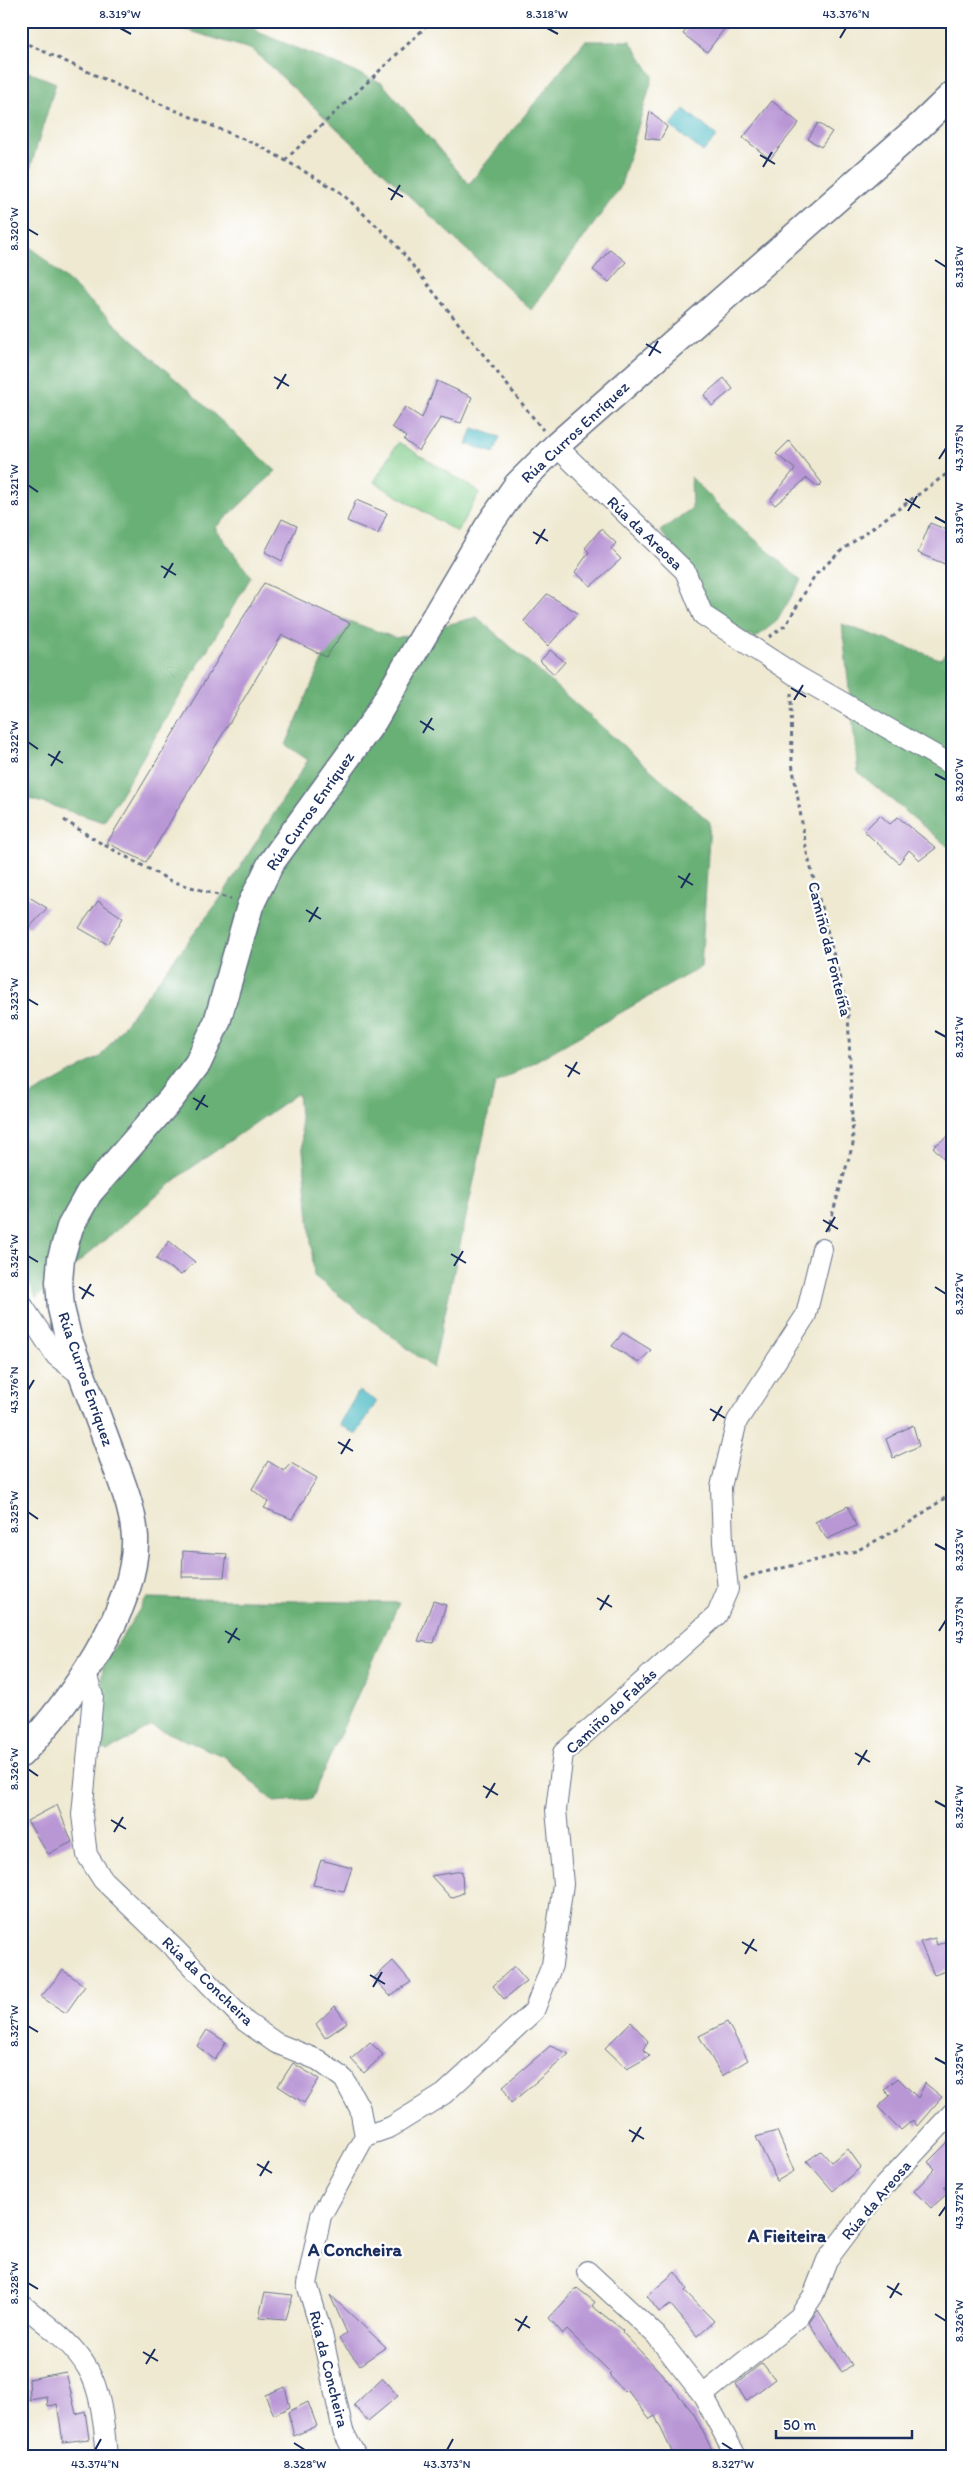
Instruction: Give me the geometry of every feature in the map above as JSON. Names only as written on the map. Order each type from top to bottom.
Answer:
[{"type":"street","name":"Rúa Curros Enríquez","points":[[21,1754],[44,1730],[85,1671],[109,1631],[124,1599],[132,1566],[135,1538],[129,1503],[82,1376],[61,1308],[59,1282],[61,1258],[70,1227],[89,1193],[171,1099],[198,1063],[217,1022],[250,906],[271,863],[373,722],[488,528],[518,485],[556,446],[921,125],[952,95]]},
{"type":"street","name":"Rúa da Areosa","points":[[556,446],[685,572],[703,615],[791,672],[952,765]]},
{"type":"street","points":[[728,1589],[723,1542],[721,1487],[737,1421],[806,1315],[822,1249]]},
{"type":"street","points":[[21,1304],[56,1356],[82,1376]]},
{"type":"street","name":"Camiño do Fabás","points":[[365,2136],[391,2127],[444,2094],[534,2011],[552,1965],[563,1884],[556,1810],[563,1753],[717,1615],[728,1589]]},
{"type":"street","name":"Rúa da Concheira","points":[[85,1671],[93,1696],[82,1815],[87,1855],[102,1880],[175,1949],[246,2022],[276,2043],[318,2060],[344,2080],[360,2109],[365,2136],[321,2216],[307,2284],[322,2334],[343,2431],[356,2456]]},
{"type":"street","name":"Rúa da Areosa","points":[[703,2395],[799,2318],[813,2296],[827,2260],[879,2191],[952,2113]]},
{"type":"street","points":[[587,2271],[656,2335],[703,2395],[736,2456]]},
{"type":"street","points":[[21,2304],[68,2343],[89,2370],[98,2395],[107,2456]]},
{"type":"path","points":[[285,160],[432,21]]},
{"type":"path","points":[[21,41],[130,91],[262,147],[340,192],[394,242],[556,446]]},
{"type":"path","points":[[754,648],[786,625],[815,575],[842,550],[952,470]]},
{"type":"path","name":"Camiño da Fonteíña","points":[[791,672],[792,763],[807,853],[848,1010],[853,1144],[822,1249]]},
{"type":"path","points":[[64,820],[171,881],[250,906]]},
{"type":"path","points":[[728,1589],[752,1575],[856,1551],[906,1525],[952,1493]]},
{"type":"green space","points":[[157,21],[246,21],[260,33],[382,83],[469,184],[585,41],[630,41],[653,76],[620,188],[531,310],[253,50]]},
{"type":"green space","points":[[21,69],[56,83],[21,199]]},
{"type":"green space","points":[[21,238],[276,471],[215,528],[251,577],[104,822],[30,799],[21,809]]},
{"type":"green space","points":[[398,442],[480,492],[457,532],[374,482]]},
{"type":"green space","points":[[691,477],[742,528],[801,580],[777,621],[754,639],[711,609],[693,569],[660,531],[692,508]]},
{"type":"green space","points":[[477,617],[710,822],[701,967],[495,1084],[433,1368],[314,1276],[298,1093],[184,1173],[36,1298],[21,1261],[21,1101],[100,1057],[218,902],[308,760],[286,745],[340,618],[396,638]]},
{"type":"green space","points":[[842,624],[940,659],[952,648],[952,850],[858,772]]},
{"type":"green space","points":[[147,1598],[399,1603],[311,1799],[274,1802],[225,1757],[152,1726],[108,1751],[95,1744],[103,1666]]},
{"type":"water","points":[[684,109],[717,136],[703,152],[670,126]]},
{"type":"water","points":[[473,428],[500,437],[494,453],[467,444]]},
{"type":"water","points":[[359,1391],[377,1401],[356,1435],[339,1424]]},
{"type":"building","points":[[692,21],[730,21],[707,52],[683,34]]},
{"type":"building","points":[[772,101],[799,123],[770,159],[743,138]]},
{"type":"building","points":[[650,111],[667,127],[660,140],[645,138]]},
{"type":"building","points":[[818,123],[832,132],[821,147],[808,139]]},
{"type":"building","points":[[610,249],[626,262],[609,282],[593,270]]},
{"type":"building","points":[[724,378],[733,389],[712,406],[704,395]]},
{"type":"building","points":[[437,381],[472,397],[461,423],[441,417],[419,451],[404,440],[406,437],[392,427],[405,407],[422,418]]},
{"type":"building","points":[[789,441],[822,483],[818,487],[807,478],[775,505],[770,500],[795,469],[776,454]]},
{"type":"building","points":[[356,500],[387,513],[378,534],[347,521]]},
{"type":"building","points":[[282,519],[297,526],[282,561],[265,552]]},
{"type":"building","points":[[930,523],[952,532],[952,567],[918,553]]},
{"type":"building","points":[[601,529],[616,543],[611,549],[621,559],[591,586],[575,572],[589,552],[585,548]]},
{"type":"building","points":[[264,583],[350,623],[326,657],[282,635],[146,862],[107,843]]},
{"type":"building","points":[[547,594],[578,613],[548,646],[524,621]]},
{"type":"building","points":[[550,650],[565,662],[554,674],[540,661]]},
{"type":"building","points":[[880,815],[890,824],[898,817],[936,848],[920,860],[909,850],[899,863],[864,831]]},
{"type":"building","points":[[21,892],[47,908],[30,927],[21,924]]},
{"type":"building","points":[[98,901],[123,918],[107,944],[79,928]]},
{"type":"building","points":[[952,1133],[952,1167],[933,1147]]},
{"type":"building","points":[[169,1241],[195,1262],[181,1275],[156,1259]]},
{"type":"building","points":[[623,1333],[651,1350],[639,1363],[612,1346]]},
{"type":"building","points":[[913,1425],[919,1446],[893,1458],[886,1439]]},
{"type":"building","points":[[268,1461],[284,1471],[291,1463],[317,1478],[292,1519],[264,1508],[268,1502],[252,1489]]},
{"type":"building","points":[[848,1506],[856,1526],[827,1539],[815,1522]]},
{"type":"building","points":[[183,1551],[227,1554],[224,1577],[182,1577]]},
{"type":"building","points":[[433,1601],[446,1605],[434,1643],[418,1641]]},
{"type":"building","points":[[57,1805],[72,1842],[48,1854],[27,1821]]},
{"type":"building","points":[[321,1860],[352,1868],[344,1891],[313,1885]]},
{"type":"building","points":[[462,1871],[463,1893],[451,1898],[431,1876]]},
{"type":"building","points":[[935,1938],[937,1945],[952,1939],[952,1969],[934,1975],[920,1942]]},
{"type":"building","points":[[393,1961],[411,1982],[390,1996],[374,1978]]},
{"type":"building","points":[[514,1966],[527,1981],[504,1999],[493,1986]]},
{"type":"building","points":[[63,1970],[85,1986],[66,2013],[41,1997]]},
{"type":"building","points":[[335,2006],[347,2023],[325,2038],[316,2024]]},
{"type":"building","points":[[631,2022],[648,2041],[644,2050],[650,2056],[627,2069],[605,2048]]},
{"type":"building","points":[[727,2022],[748,2060],[722,2076],[699,2036]]},
{"type":"building","points":[[207,2030],[226,2042],[215,2060],[197,2046]]},
{"type":"building","points":[[370,2042],[383,2055],[364,2073],[351,2059]]},
{"type":"building","points":[[550,2046],[569,2054],[511,2103],[503,2086]]},
{"type":"building","points":[[293,2063],[319,2079],[304,2103],[278,2086]]},
{"type":"building","points":[[898,2078],[918,2098],[925,2083],[942,2097],[917,2126],[913,2120],[901,2130],[878,2107],[890,2096],[884,2090]]},
{"type":"building","points":[[777,2131],[794,2171],[777,2181],[756,2137]]},
{"type":"building","points":[[952,2138],[952,2181],[944,2187],[949,2192],[931,2208],[914,2191],[935,2169],[928,2162]]},
{"type":"building","points":[[848,2149],[861,2167],[833,2191],[807,2161],[821,2151],[831,2162]]},
{"type":"building","points":[[675,2272],[687,2289],[685,2291],[714,2321],[697,2336],[670,2304],[659,2312],[647,2296]]},
{"type":"building","points":[[577,2288],[595,2302],[592,2306],[623,2330],[622,2332],[662,2374],[694,2414],[715,2456],[674,2456],[655,2416],[650,2419],[627,2390],[625,2392],[609,2375],[611,2373],[567,2330],[563,2334],[549,2318]]},
{"type":"building","points":[[265,2292],[293,2295],[286,2319],[259,2317]]},
{"type":"building","points":[[330,2295],[386,2347],[360,2365],[339,2339],[347,2333]]},
{"type":"building","points":[[818,2310],[852,2365],[842,2372],[809,2323]]},
{"type":"building","points":[[762,2363],[775,2379],[746,2401],[736,2384]]},
{"type":"building","points":[[66,2372],[76,2414],[85,2411],[89,2439],[63,2442],[57,2404],[48,2407],[47,2397],[30,2400],[29,2379]]},
{"type":"building","points":[[382,2378],[398,2396],[368,2421],[354,2405]]},
{"type":"building","points":[[285,2387],[290,2407],[274,2415],[265,2395]]},
{"type":"building","points":[[308,2402],[317,2426],[294,2436],[288,2412]]},
{"type":"district","name":"A Fieiteira","points":[[787,2236]]},
{"type":"district","name":"A Concheira","points":[[355,2250]]}]
